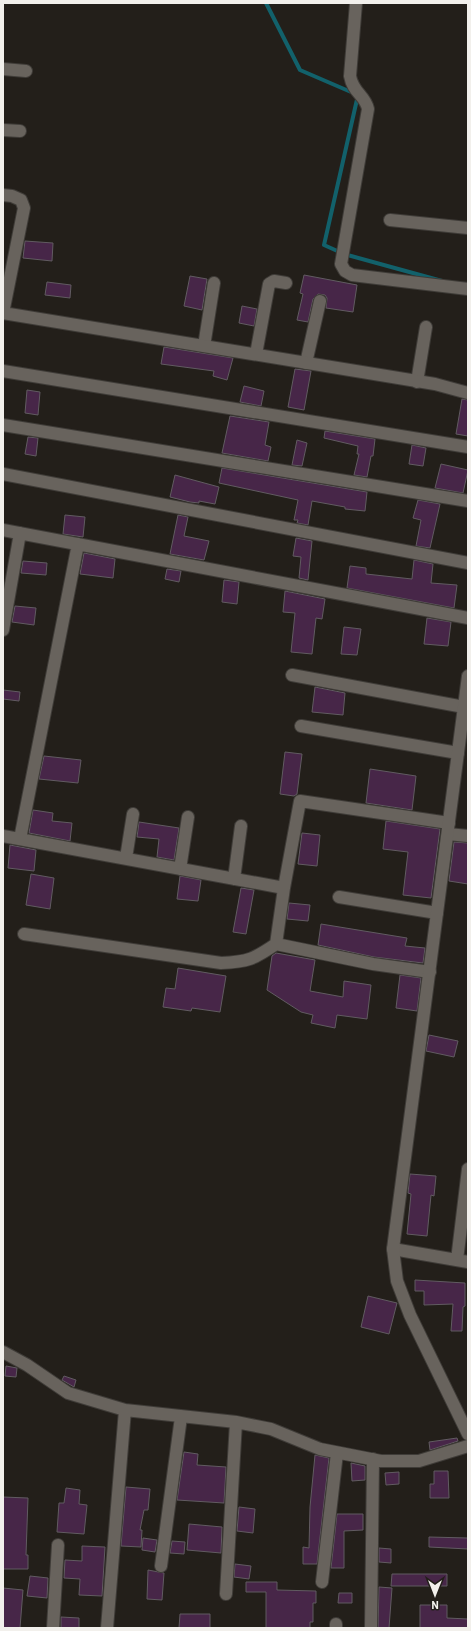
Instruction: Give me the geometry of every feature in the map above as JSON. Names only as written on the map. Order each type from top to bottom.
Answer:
[{"type":"street","points":[[356,3],[350,76],[352,85],[367,103],[368,110],[341,264],[345,271],[352,274],[468,288]]},
{"type":"street","points":[[3,69],[26,71]]},
{"type":"street","points":[[3,130],[20,131]]},
{"type":"street","points":[[3,195],[12,196],[21,200],[24,208],[3,314],[256,354],[418,382],[468,393]]},
{"type":"street","points":[[390,220],[468,228]]},
{"type":"street","points":[[204,346],[214,282]]},
{"type":"street","points":[[256,354],[269,284],[274,282],[286,283]]},
{"type":"street","points":[[306,363],[320,301]]},
{"type":"street","points":[[418,382],[426,327]]},
{"type":"street","points":[[3,371],[468,447]]},
{"type":"street","points":[[3,425],[468,502]]},
{"type":"street","points":[[3,474],[468,563]]},
{"type":"street","points":[[3,530],[468,618]]},
{"type":"street","points":[[3,630],[20,533]]},
{"type":"street","points":[[20,839],[78,544]]},
{"type":"street","points":[[292,675],[464,707]]},
{"type":"street","points":[[468,676],[393,1249],[397,1281],[410,1315],[468,1434]]},
{"type":"street","points":[[302,726],[458,753]]},
{"type":"street","points":[[24,934],[221,963],[242,962],[255,959],[276,944],[284,888],[300,801],[448,828],[468,836]]},
{"type":"street","points":[[126,858],[133,814]]},
{"type":"street","points":[[180,869],[188,817]]},
{"type":"street","points":[[234,879],[241,826]]},
{"type":"street","points":[[3,836],[284,888]]},
{"type":"street","points":[[339,897],[437,913]]},
{"type":"street","points":[[276,944],[373,964],[430,972]]},
{"type":"street","points":[[393,1249],[463,1261],[468,1169]]},
{"type":"street","points":[[3,1352],[27,1365],[68,1393],[125,1410],[236,1422],[272,1429],[320,1449],[337,1453],[373,1459],[419,1462],[468,1446]]},
{"type":"street","points":[[107,1628],[125,1410]]},
{"type":"street","points":[[161,1566],[181,1417]]},
{"type":"street","points":[[226,1594],[236,1422]]},
{"type":"street","points":[[322,1582],[337,1453]]},
{"type":"street","points":[[371,1628],[373,1459]]},
{"type":"street","points":[[53,1628],[58,1545]]},
{"type":"building","points":[[25,241],[53,243],[52,261],[23,258]]},
{"type":"building","points":[[304,275],[357,285],[353,312],[326,308],[327,298],[325,295],[318,294],[313,299],[308,322],[297,320],[303,294],[300,293]]},
{"type":"building","points":[[190,276],[207,279],[202,310],[184,306]]},
{"type":"building","points":[[47,282],[71,285],[70,298],[45,295]]},
{"type":"building","points":[[242,306],[257,309],[254,326],[239,323]]},
{"type":"building","points":[[164,347],[233,358],[227,380],[213,376],[214,371],[161,364]]},
{"type":"building","points":[[295,369],[311,371],[304,410],[288,407]]},
{"type":"building","points":[[244,386],[264,391],[261,406],[240,402]]},
{"type":"building","points":[[27,390],[40,392],[38,415],[25,413]]},
{"type":"building","points":[[462,399],[468,400],[468,436],[456,434]]},
{"type":"building","points":[[230,416],[269,422],[265,445],[271,447],[268,461],[222,453]]},
{"type":"building","points":[[325,431],[375,439],[373,456],[371,456],[367,477],[354,475],[359,454],[357,454],[358,446],[324,438]]},
{"type":"building","points":[[28,437],[38,438],[36,456],[25,454]]},
{"type":"building","points":[[297,440],[307,443],[302,466],[292,465]]},
{"type":"building","points":[[412,445],[426,448],[423,466],[409,464]]},
{"type":"building","points":[[441,464],[468,470],[463,493],[435,488]]},
{"type":"building","points":[[222,468],[367,492],[365,511],[345,509],[345,507],[312,501],[308,525],[297,523],[298,520],[294,520],[298,500],[219,483]]},
{"type":"building","points":[[175,475],[219,487],[215,504],[199,501],[199,503],[190,502],[170,497]]},
{"type":"building","points":[[418,500],[440,504],[430,548],[416,546],[421,520],[413,518]]},
{"type":"building","points":[[65,515],[85,517],[83,537],[63,534]]},
{"type":"building","points":[[178,515],[188,517],[184,536],[209,541],[204,560],[170,554]]},
{"type":"building","points":[[296,538],[312,541],[308,580],[299,578],[301,557],[293,556]]},
{"type":"building","points":[[84,553],[115,559],[113,578],[80,574]]},
{"type":"building","points":[[414,560],[433,564],[431,583],[457,585],[454,608],[347,588],[350,566],[366,568],[366,574],[412,579]]},
{"type":"building","points":[[23,561],[47,563],[46,575],[21,573]]},
{"type":"building","points":[[167,569],[181,571],[179,582],[165,579]]},
{"type":"building","points":[[224,580],[239,582],[237,604],[222,602]]},
{"type":"building","points":[[285,591],[325,599],[322,619],[316,618],[312,654],[291,652],[295,613],[283,612]]},
{"type":"building","points":[[15,606],[36,608],[34,625],[12,622]]},
{"type":"building","points":[[427,618],[451,622],[448,646],[424,644]]},
{"type":"building","points":[[344,627],[361,629],[357,655],[341,654]]},
{"type":"building","points":[[315,687],[345,693],[343,715],[312,712]]},
{"type":"building","points":[[3,690],[20,692],[19,701],[3,699]]},
{"type":"building","points":[[285,752],[302,754],[297,794],[294,796],[280,794]]},
{"type":"building","points":[[44,756],[81,760],[78,783],[39,779]]},
{"type":"building","points":[[370,769],[416,776],[412,810],[366,803]]},
{"type":"building","points":[[33,810],[53,813],[52,821],[72,823],[70,841],[29,833]]},
{"type":"building","points":[[386,821],[440,829],[431,898],[403,895],[408,852],[383,849]]},
{"type":"building","points":[[139,822],[179,828],[174,860],[157,857],[159,839],[137,837]]},
{"type":"building","points":[[302,833],[320,835],[317,866],[298,864]]},
{"type":"building","points":[[454,842],[468,843],[468,884],[449,881]]},
{"type":"building","points":[[10,845],[36,850],[34,871],[8,868]]},
{"type":"building","points":[[31,874],[54,878],[50,909],[26,905]]},
{"type":"building","points":[[180,876],[201,880],[198,901],[177,899]]},
{"type":"building","points":[[241,888],[254,890],[246,934],[233,932]]},
{"type":"building","points":[[289,903],[310,905],[308,921],[287,919]]},
{"type":"building","points":[[321,924],[407,938],[405,946],[425,948],[423,963],[374,957],[318,945]]},
{"type":"building","points":[[276,953],[315,960],[310,991],[343,997],[344,981],[371,985],[367,1019],[337,1015],[335,1028],[311,1023],[313,1015],[301,1012],[267,990],[272,956]]},
{"type":"building","points":[[178,968],[226,976],[220,1012],[192,1008],[191,1011],[163,1007],[166,988],[175,989]]},
{"type":"building","points":[[400,975],[421,978],[417,1011],[396,1008]]},
{"type":"building","points":[[429,1035],[458,1041],[454,1057],[426,1051]]},
{"type":"building","points":[[410,1174],[436,1176],[434,1196],[431,1195],[427,1236],[407,1234],[411,1194],[408,1193]]},
{"type":"building","points":[[415,1280],[465,1283],[465,1306],[463,1307],[462,1331],[451,1331],[453,1304],[424,1305],[424,1291],[415,1291]]},
{"type":"building","points":[[368,1296],[397,1303],[389,1334],[361,1327]]},
{"type":"building","points":[[6,1366],[17,1368],[16,1377],[5,1376]]},
{"type":"building","points":[[64,1376],[76,1380],[74,1387],[62,1380]]},
{"type":"building","points":[[457,1438],[458,1441],[430,1450],[429,1442]]},
{"type":"building","points":[[184,1452],[198,1454],[197,1465],[226,1467],[224,1503],[177,1500]]},
{"type":"building","points":[[315,1455],[329,1458],[317,1564],[303,1564],[303,1547],[309,1548],[310,1507]]},
{"type":"building","points":[[351,1463],[365,1466],[365,1480],[352,1481]]},
{"type":"building","points":[[434,1471],[448,1471],[449,1498],[430,1498],[430,1484],[434,1484]]},
{"type":"building","points":[[399,1472],[399,1484],[386,1485],[385,1473]]},
{"type":"building","points":[[126,1487],[150,1489],[148,1510],[144,1510],[140,1530],[142,1530],[141,1547],[121,1546]]},
{"type":"building","points":[[66,1488],[80,1490],[79,1504],[87,1505],[84,1534],[57,1532],[59,1503],[64,1503]]},
{"type":"building","points":[[3,1497],[28,1498],[26,1555],[28,1555],[28,1569],[3,1569]]},
{"type":"building","points":[[239,1507],[255,1509],[253,1533],[237,1531]]},
{"type":"building","points":[[337,1514],[363,1514],[363,1530],[344,1531],[344,1568],[331,1568]]},
{"type":"building","points":[[189,1524],[222,1527],[221,1553],[187,1550]]},
{"type":"building","points":[[429,1537],[468,1538],[468,1549],[429,1547]]},
{"type":"building","points":[[143,1538],[157,1540],[155,1552],[142,1550]]},
{"type":"building","points":[[172,1541],[185,1542],[184,1554],[170,1553]]},
{"type":"building","points":[[82,1546],[105,1547],[102,1596],[79,1595],[80,1579],[64,1578],[65,1560],[82,1561]]},
{"type":"building","points":[[379,1548],[391,1549],[391,1563],[379,1562]]},
{"type":"building","points":[[235,1564],[251,1566],[249,1579],[234,1577]]},
{"type":"building","points":[[148,1570],[164,1573],[162,1600],[147,1599]]},
{"type":"building","points":[[392,1574],[447,1574],[447,1586],[391,1586]]},
{"type":"building","points":[[30,1576],[48,1578],[47,1598],[27,1596]]},
{"type":"building","points":[[246,1582],[277,1582],[277,1590],[316,1591],[316,1603],[313,1603],[313,1622],[310,1622],[310,1628],[266,1628],[266,1592],[246,1592]]},
{"type":"building","points":[[379,1587],[392,1588],[389,1628],[378,1628]]},
{"type":"building","points":[[3,1588],[23,1590],[20,1628],[3,1628]]},
{"type":"building","points":[[339,1593],[352,1593],[352,1603],[338,1603]]},
{"type":"building","points":[[420,1605],[447,1605],[447,1618],[468,1619],[468,1628],[420,1628]]},
{"type":"building","points":[[180,1614],[210,1614],[210,1628],[179,1628]]},
{"type":"building","points":[[61,1617],[79,1618],[79,1628],[61,1628]]},
{"type":"waterway","points":[[266,3],[300,70],[358,95],[324,245],[344,254],[442,281]]}]
